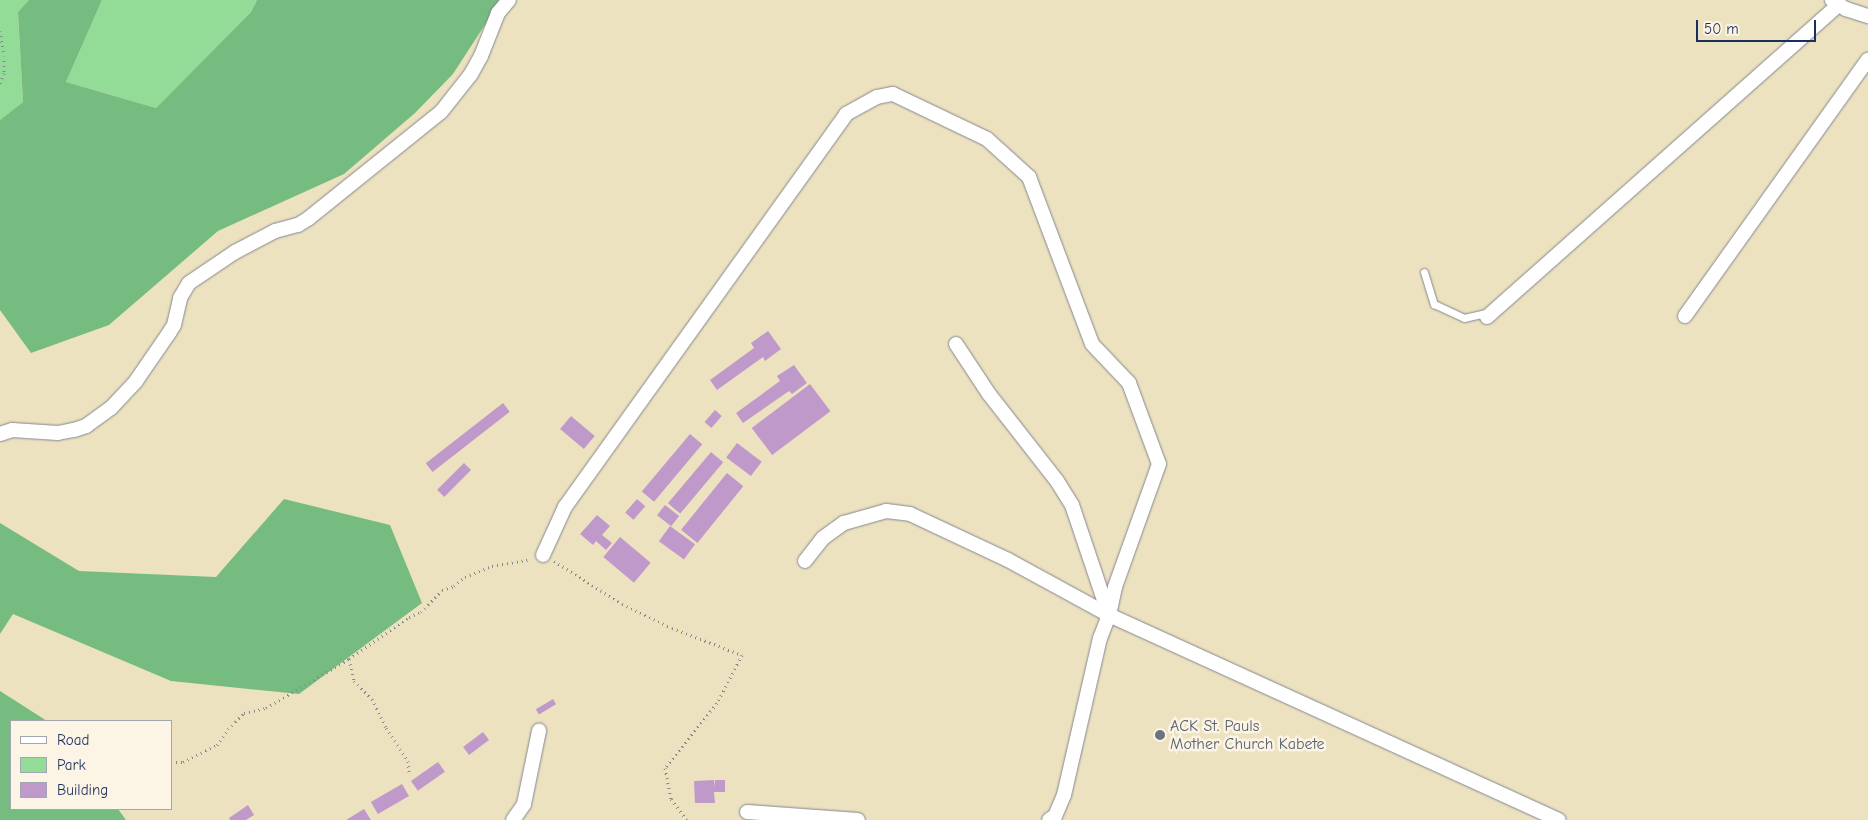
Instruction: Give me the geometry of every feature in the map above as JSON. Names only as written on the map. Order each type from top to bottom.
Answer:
[{"type":"street","points":[[0,434],[12,430],[58,433],[74,430],[86,426],[111,408],[136,380],[174,325],[180,298],[189,283],[235,252],[275,231],[298,225],[309,218],[441,112],[471,74],[481,56],[498,13],[510,0]]},
{"type":"street","points":[[1491,314],[1835,2],[1846,9],[1868,16]]},
{"type":"street","points":[[1685,316],[1868,60]]},
{"type":"street","points":[[543,555],[565,507],[846,114],[877,97],[893,94],[987,139],[1029,177],[1092,344],[1129,383],[1160,464],[1115,587],[1109,615],[1100,638],[1064,795],[1055,816],[1049,820]]},
{"type":"street","points":[[956,344],[988,394],[1057,481],[1072,505],[1109,615]]},
{"type":"street","points":[[805,561],[823,538],[844,523],[886,511],[910,514],[1008,560],[1109,615],[1558,820]]},
{"type":"street","points":[[513,820],[524,804],[539,731]]},
{"type":"street","points":[[747,812],[858,820]]},
{"type":"lane","points":[[1424,272],[1434,304],[1464,318],[1491,314]]},
{"type":"path","points":[[0,31],[4,56],[4,73],[0,84]]},
{"type":"path","points":[[172,762],[183,762],[217,745],[228,728],[244,713],[266,708],[349,659],[409,617],[421,612],[442,590],[454,586],[465,577],[492,566],[524,561],[543,555],[622,604],[672,628],[742,655],[717,703],[665,768],[671,799],[686,820]]},
{"type":"path","points":[[349,659],[354,681],[372,699],[386,728],[408,761],[409,773]]},
{"type":"green space","points":[[0,0],[29,0],[18,12],[23,102],[0,120]]},
{"type":"green space","points":[[29,0],[102,0],[66,82],[156,108],[251,12],[257,0],[501,0],[453,74],[415,113],[344,174],[218,231],[109,325],[31,353],[0,310],[0,120],[23,102],[18,12]]},
{"type":"green space","points":[[102,0],[257,0],[251,12],[156,108],[66,82]]},
{"type":"green space","points":[[284,499],[390,525],[422,603],[299,694],[171,681],[13,614],[0,634],[0,523],[79,571],[216,577]]},
{"type":"green space","points":[[0,691],[45,720],[10,720],[10,810],[119,810],[126,820],[0,820]]},
{"type":"building","points":[[768,331],[781,349],[765,361],[763,357],[717,390],[710,380],[754,348],[751,343]]},
{"type":"building","points":[[794,365],[807,383],[792,394],[789,391],[743,423],[736,413],[780,381],[777,376]]},
{"type":"building","points":[[810,384],[830,411],[772,455],[752,428]]},
{"type":"building","points":[[503,403],[510,412],[433,472],[426,463]]},
{"type":"building","points":[[715,410],[722,416],[711,428],[705,422]]},
{"type":"building","points":[[571,416],[595,436],[584,449],[560,429]]},
{"type":"building","points":[[690,434],[702,444],[654,502],[642,491]]},
{"type":"building","points":[[737,443],[762,462],[751,476],[726,457]]},
{"type":"building","points":[[711,452],[723,462],[680,514],[668,503]]},
{"type":"building","points":[[464,463],[471,470],[444,497],[437,490]]},
{"type":"building","points":[[727,473],[743,486],[697,543],[681,530]]},
{"type":"building","points":[[637,499],[645,506],[633,520],[625,513]]},
{"type":"building","points":[[665,505],[679,516],[671,526],[657,515]]},
{"type":"building","points":[[597,515],[610,526],[602,535],[612,543],[606,550],[596,541],[593,545],[580,534]]},
{"type":"building","points":[[670,526],[695,544],[684,560],[659,541]]},
{"type":"building","points":[[620,537],[651,563],[634,583],[603,557]]},
{"type":"building","points":[[553,699],[556,704],[539,714],[536,709]]},
{"type":"building","points":[[483,732],[489,740],[469,755],[463,747]]},
{"type":"building","points":[[438,762],[445,772],[418,791],[411,781]]},
{"type":"building","points":[[714,780],[715,787],[715,780],[725,780],[725,792],[714,792],[715,803],[695,803],[694,781]]},
{"type":"building","points":[[402,784],[409,796],[378,814],[371,802]]},
{"type":"building","points":[[248,805],[254,815],[246,820],[230,820],[229,818]]},
{"type":"building","points":[[364,809],[371,820],[346,820]]},
{"type":"place","name":"ACK St. Pauls Mother Church Kabete","points":[[1160,735]]}]
